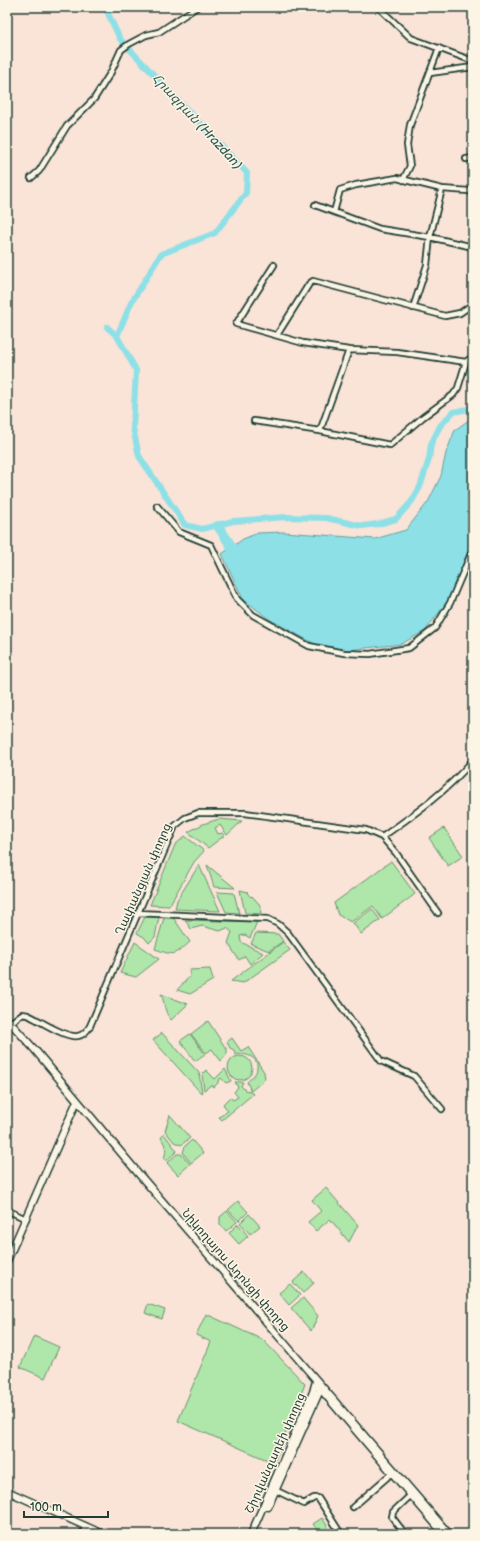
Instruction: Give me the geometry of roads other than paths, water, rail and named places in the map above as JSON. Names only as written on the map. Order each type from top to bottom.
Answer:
[{"type":"street","points":[[31,178],[39,171],[67,126],[94,99],[111,72],[121,50],[146,35],[159,32],[197,7]]},
{"type":"street","points":[[378,7],[411,38],[473,61]]},
{"type":"street","points":[[403,180],[410,166],[407,145],[410,125],[439,48]]},
{"type":"street","points":[[430,73],[473,67]]},
{"type":"street","points":[[466,159],[473,158]]},
{"type":"street","points":[[334,212],[340,190],[356,185],[397,178],[473,193]]},
{"type":"street","points":[[413,308],[427,264],[430,237],[442,188]]},
{"type":"street","points":[[315,205],[380,229],[430,237],[473,247]]},
{"type":"street","points":[[274,265],[236,324],[302,343],[349,350],[397,352],[466,362]]},
{"type":"street","points":[[277,335],[309,284],[313,281],[445,316],[460,313],[473,304]]},
{"type":"street","points":[[320,431],[349,350]]},
{"type":"street","points":[[254,421],[320,431],[390,445],[423,417],[453,395],[458,388],[466,362],[473,356]]},
{"type":"street","points":[[157,506],[179,532],[211,545],[237,599],[253,615],[309,646],[344,653],[370,654],[409,648],[435,628],[450,602],[473,549]]},
{"type":"street","points":[[438,913],[396,853],[382,837],[429,804],[460,775],[473,760]]},
{"type":"street","name":"Ղափանցյան փողոց","points":[[8,1022],[22,1014],[28,1015],[69,1036],[77,1037],[85,1034],[90,1026],[175,826],[185,818],[198,813],[244,813],[357,828],[375,833],[382,837]]},
{"type":"street","points":[[138,913],[268,919],[278,924],[288,932],[381,1061],[414,1076],[442,1109]]},
{"type":"street","name":"Նիկողայոս Ադոնցի փողոց","points":[[8,1022],[444,1534]]},
{"type":"street","points":[[7,1252],[24,1218],[76,1102]]},
{"type":"street","points":[[7,1210],[24,1218]]},
{"type":"street","points":[[7,1261],[24,1218]]},
{"type":"street","name":"Շիրվանզադեի փողոց","points":[[251,1534],[316,1382]]},
{"type":"street","name":"Նիկողայոս Ադոնցի փողոց","points":[[321,1388],[449,1534]]},
{"type":"street","name":"Շիրվանզադեի փողոց","points":[[255,1534],[321,1388]]},
{"type":"street","points":[[353,1508],[392,1474]]},
{"type":"street","points":[[275,1490],[304,1504],[314,1498],[318,1498],[341,1534]]},
{"type":"street","points":[[7,1492],[97,1534]]},
{"type":"street","points":[[405,1534],[392,1517],[393,1512],[411,1496]]},
{"type":"street","points":[[84,1529],[103,1534]]},
{"type":"water","points":[[473,417],[473,542],[469,548],[450,598],[425,631],[401,644],[348,650],[322,648],[269,619],[243,599],[222,554],[243,539],[258,533],[284,532],[375,539],[406,530],[428,502],[441,476],[446,453],[455,430]]},
{"type":"waterway","name":"Հրազդան (Hrazdan)","points":[[105,7],[120,39],[247,173],[246,193],[215,233],[161,254],[131,303],[117,336]]},
{"type":"waterway","points":[[107,327],[117,336],[136,370],[133,428],[139,456],[185,525],[202,529],[233,521],[286,517],[326,518],[362,526],[378,524],[396,519],[412,501],[420,487],[429,459],[431,444],[440,426],[453,412],[473,408]]},
{"type":"waterway","points":[[218,526],[232,547]]}]
